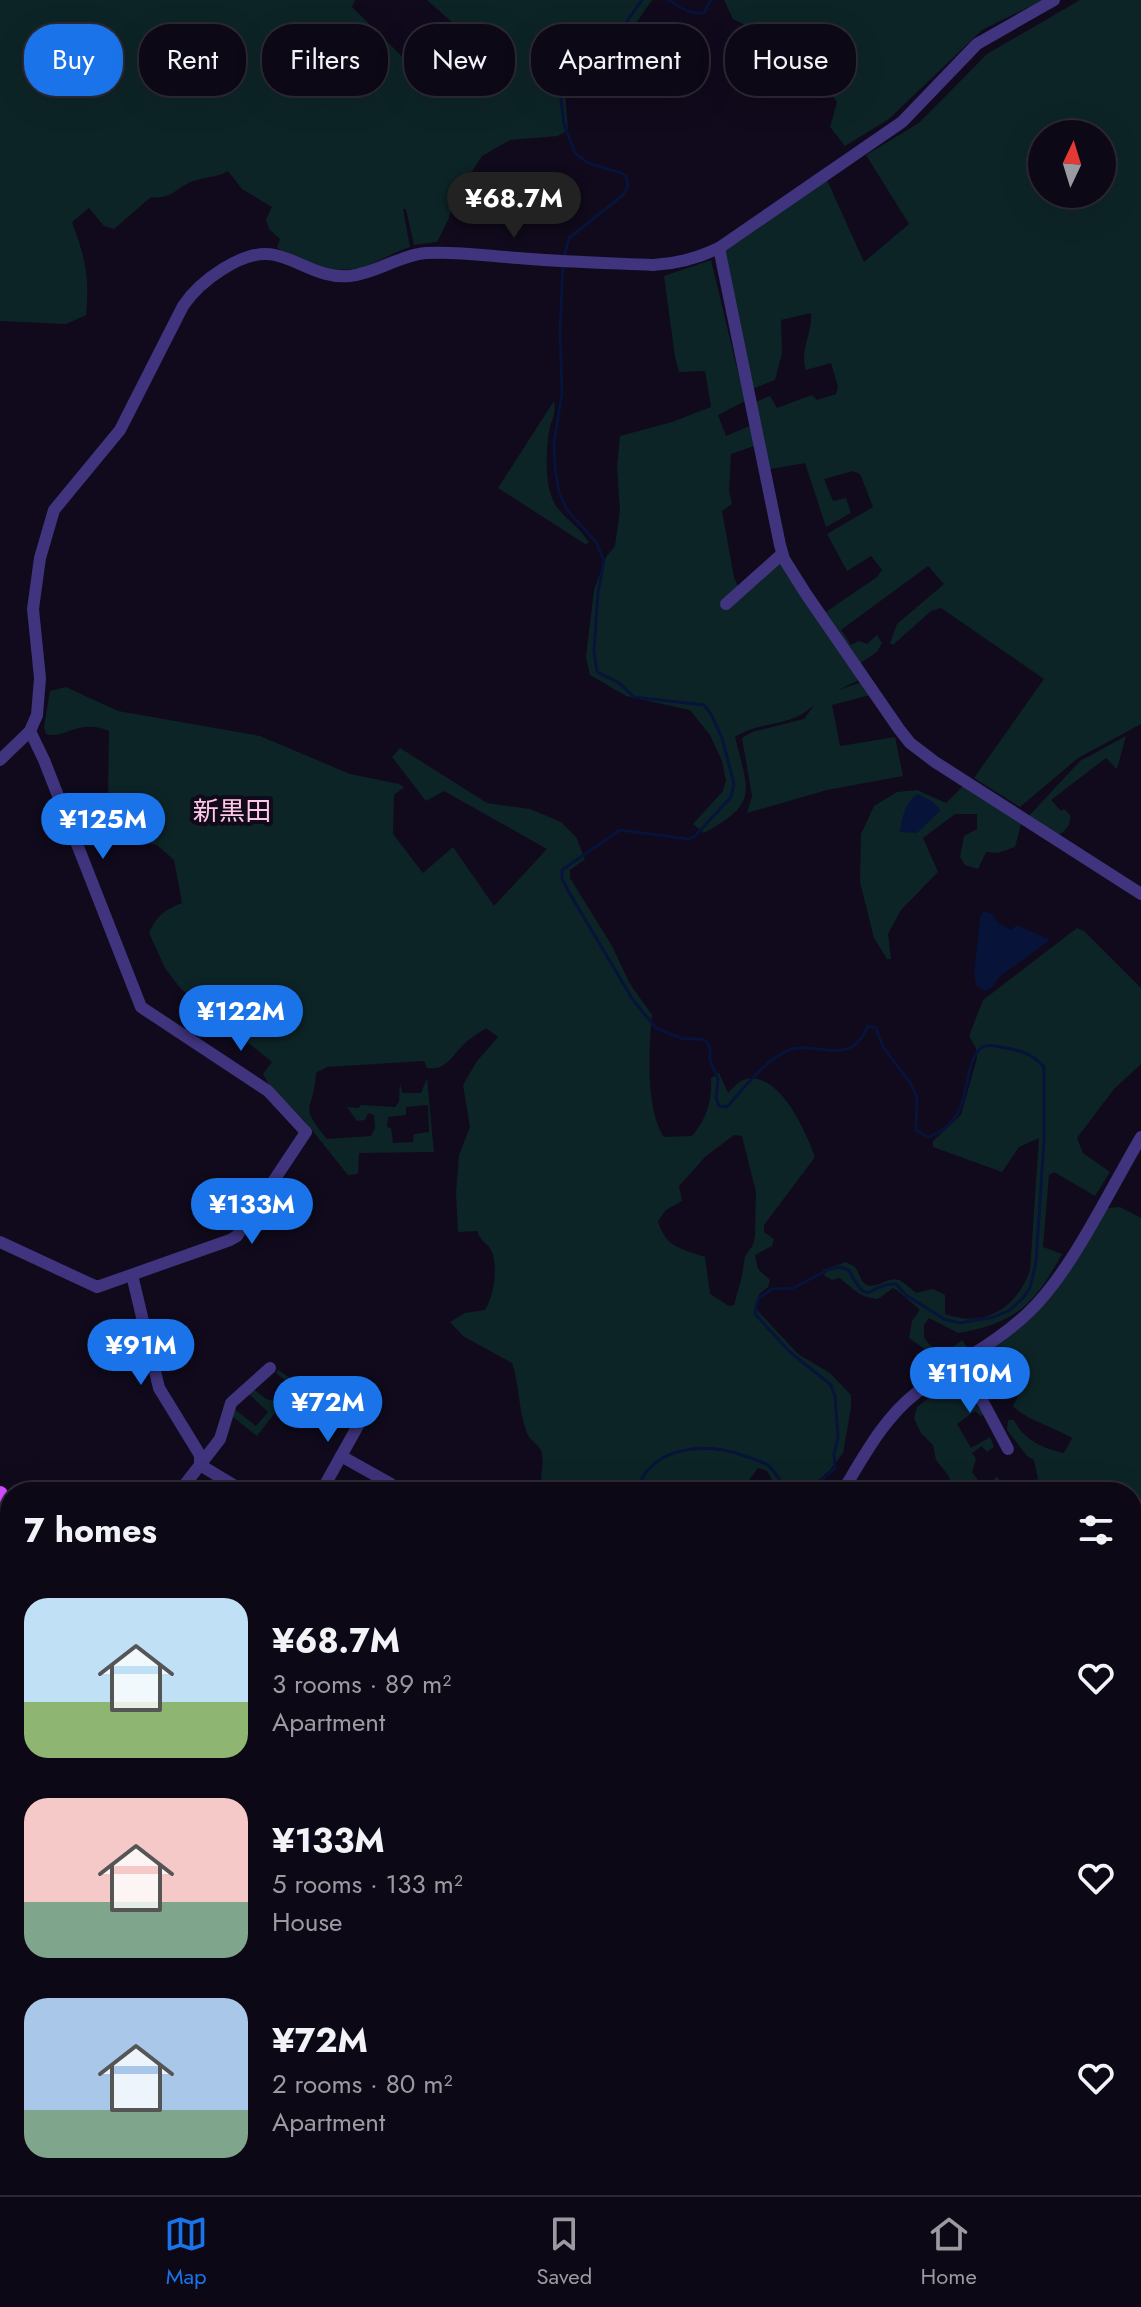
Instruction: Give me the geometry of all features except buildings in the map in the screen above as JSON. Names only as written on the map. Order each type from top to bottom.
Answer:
[{"type":"street","points":[[0,760],[30,731],[37,715],[40,695],[33,609],[54,510],[112,443],[183,306],[191,293],[207,280],[252,255],[263,254],[276,255],[317,273],[335,277],[369,271],[422,253],[672,264],[719,248],[902,122],[977,44],[1054,0]]},
{"type":"street","points":[[719,248],[782,554],[806,594],[910,743],[1141,894]]},
{"type":"street","points":[[726,604],[782,554]]},
{"type":"street","points":[[0,1242],[91,1286],[97,1287],[132,1275],[237,1236],[306,1132],[268,1091],[141,1007],[30,731]]},
{"type":"street","points":[[849,1482],[894,1413],[913,1395],[1006,1331],[1043,1296],[1074,1251],[1141,1137]]},
{"type":"street","points":[[132,1275],[159,1388],[200,1455],[200,1465]]},
{"type":"street","points":[[187,1482],[220,1439],[231,1403],[270,1368]]},
{"type":"street","points":[[950,1368],[983,1402],[1008,1449]]},
{"type":"street","points":[[327,1482],[365,1413]]},
{"type":"street","points":[[341,1456],[387,1482]]},
{"type":"street","points":[[200,1465],[228,1482]]},
{"type":"green space","points":[[0,0],[355,0],[352,7],[369,24],[262,24],[262,96],[388,96],[388,43],[404,58],[404,96],[515,96],[515,24],[454,24],[427,0],[652,0],[635,24],[531,24],[531,96],[565,96],[568,130],[558,136],[510,140],[482,156],[454,199],[437,242],[414,245],[406,209],[403,209],[410,247],[352,269],[341,270],[308,262],[277,248],[280,239],[269,229],[266,220],[272,207],[242,189],[228,171],[190,182],[171,194],[151,197],[114,229],[104,226],[89,208],[72,222],[85,268],[86,315],[66,324],[0,321]]},
{"type":"green space","points":[[724,0],[1043,0],[982,30],[889,119],[845,146],[830,127],[837,102],[832,96],[856,96],[856,24],[743,24],[733,19]]},
{"type":"green space","points":[[1080,0],[1141,0],[1141,724],[1078,758],[1020,807],[974,778],[1044,679],[941,608],[931,611],[893,645],[890,643],[897,624],[944,584],[928,566],[841,630],[851,645],[859,641],[867,644],[877,635],[882,643],[877,652],[859,664],[826,612],[877,577],[882,570],[871,556],[847,571],[827,534],[873,507],[860,474],[853,471],[824,479],[833,501],[846,498],[851,513],[826,527],[805,463],[770,469],[754,446],[731,454],[729,491],[732,504],[722,511],[734,577],[741,594],[778,562],[783,564],[859,680],[838,690],[862,682],[870,695],[832,705],[840,746],[895,737],[903,776],[827,790],[747,813],[752,796],[742,738],[752,732],[804,719],[815,704],[796,717],[745,731],[735,737],[746,783],[742,804],[704,833],[693,824],[723,791],[726,780],[722,761],[710,735],[690,710],[626,696],[590,675],[586,657],[594,590],[606,557],[615,546],[620,510],[617,467],[620,436],[672,422],[711,407],[705,371],[679,372],[664,276],[711,260],[745,401],[718,415],[726,436],[757,423],[753,403],[770,396],[777,408],[812,395],[817,400],[836,394],[838,387],[831,363],[806,370],[804,355],[811,313],[781,320],[782,353],[775,380],[752,389],[725,251],[827,180],[864,262],[909,224],[866,155],[919,123],[987,54]]},
{"type":"green space","points":[[554,401],[547,449],[549,489],[556,506],[589,543],[585,544],[498,488]]},
{"type":"green space","points":[[66,687],[118,711],[260,736],[350,774],[399,784],[404,787],[394,795],[393,834],[423,873],[453,847],[494,906],[547,849],[444,791],[426,801],[392,757],[400,748],[487,803],[530,809],[561,822],[576,837],[585,859],[570,870],[570,878],[612,946],[630,984],[652,1015],[649,1061],[651,1095],[664,1137],[692,1136],[708,1109],[711,1078],[719,1073],[728,1093],[743,1080],[756,1079],[768,1083],[779,1092],[798,1118],[811,1146],[815,1157],[764,1225],[764,1232],[774,1239],[772,1246],[755,1255],[758,1269],[770,1280],[768,1287],[759,1294],[757,1310],[798,1354],[830,1373],[851,1395],[843,1453],[830,1470],[816,1482],[771,1482],[767,1471],[758,1468],[748,1482],[542,1482],[542,1453],[528,1436],[524,1424],[512,1363],[463,1336],[450,1322],[465,1313],[485,1310],[494,1282],[495,1266],[490,1249],[477,1231],[458,1232],[456,1193],[459,1155],[470,1127],[463,1085],[477,1061],[498,1037],[486,1028],[466,1042],[444,1065],[434,1068],[427,1068],[424,1061],[327,1067],[316,1073],[310,1113],[327,1139],[371,1136],[375,1128],[374,1115],[368,1113],[365,1120],[357,1121],[347,1107],[395,1107],[399,1102],[400,1083],[402,1093],[421,1093],[427,1078],[434,1152],[359,1153],[358,1174],[348,1175],[303,1119],[269,1085],[263,1074],[272,1062],[181,989],[165,968],[149,933],[162,914],[182,903],[174,860],[157,845],[142,843],[110,826],[109,731],[89,727],[53,735],[46,734],[44,727],[50,691]],"holes":[[[428,1105],[429,1132],[414,1134],[413,1142],[393,1143],[391,1128],[387,1127],[388,1117],[406,1115],[406,1107]],[[734,1135],[742,1136],[756,1192],[755,1236],[745,1256],[734,1305],[729,1306],[710,1294],[705,1257],[670,1242],[658,1221],[666,1210],[682,1201],[679,1186],[706,1156]]]},
{"type":"green space","points":[[1126,736],[1117,769],[1106,758],[1051,800],[1061,811],[1064,809],[1070,815],[1069,824],[1062,833],[1059,835],[1029,816],[1080,761]]},
{"type":"green space","points":[[963,786],[1021,824],[1015,847],[998,853],[986,852],[978,869],[965,865],[960,857],[964,836],[977,829],[977,814],[955,814],[923,838],[938,872],[901,910],[888,934],[891,959],[887,959],[874,938],[860,882],[861,834],[874,806],[897,792],[917,790],[946,803]]},
{"type":"green space","points":[[1077,928],[1084,931],[1141,988],[1141,1064],[1114,1089],[1077,1138],[1083,1153],[1110,1172],[1095,1196],[1054,1172],[1049,1175],[1043,1247],[1062,1254],[1033,1298],[1009,1317],[958,1333],[929,1318],[924,1325],[924,1338],[931,1346],[946,1353],[962,1340],[967,1347],[946,1364],[909,1338],[912,1321],[920,1310],[897,1290],[893,1288],[878,1299],[871,1298],[860,1294],[839,1278],[832,1280],[825,1276],[823,1270],[846,1262],[855,1267],[869,1286],[894,1279],[916,1293],[933,1289],[945,1295],[945,1314],[959,1318],[973,1319],[998,1312],[1017,1295],[1030,1270],[1039,1138],[1019,1147],[1002,1172],[933,1147],[933,1141],[961,1115],[977,1058],[976,1048],[969,1036],[983,1000]]},
{"type":"green space","points":[[1120,1207],[1141,1218],[1141,1482],[1029,1482],[1038,1479],[1034,1460],[1027,1456],[1007,1430],[1008,1420],[1014,1420],[1034,1442],[1056,1451],[1064,1453],[1072,1438],[1013,1406],[1019,1394],[989,1350],[1024,1322],[1108,1208]]},
{"type":"green space","points":[[278,1370],[298,1383],[257,1436],[232,1416],[233,1408],[256,1426],[268,1412],[248,1393],[252,1388],[266,1399],[277,1402],[291,1385],[276,1373]]},
{"type":"green space","points":[[954,1379],[984,1414],[981,1416],[975,1411],[957,1424],[971,1448],[990,1437],[994,1447],[987,1452],[982,1446],[972,1453],[976,1459],[972,1472],[980,1482],[951,1482],[936,1460],[933,1445],[921,1433],[914,1418],[917,1407]]},
{"type":"water","points":[[918,794],[941,810],[917,833],[900,832],[905,811]]},
{"type":"water","points":[[983,911],[994,915],[997,922],[1011,930],[1017,925],[1050,940],[985,991],[976,985],[974,974]]},
{"type":"waterway","points":[[564,257],[569,238],[623,195],[628,186],[626,176],[588,163],[575,153],[564,124],[561,98],[577,59],[620,31],[642,0]]},
{"type":"waterway","points":[[669,0],[685,10],[699,13],[704,13],[711,0]]},
{"type":"waterway","points":[[563,264],[560,331],[562,393],[554,443],[555,468],[559,492],[567,510],[596,542],[604,561],[598,593],[594,651],[597,672],[619,683],[634,697],[704,705],[722,738],[734,784],[731,797],[695,836],[689,839],[620,830],[562,870],[562,879],[570,894],[633,1000],[656,1028],[683,1039],[707,1042],[718,1079],[716,1098],[719,1106],[727,1107],[756,1074],[783,1053],[800,1048],[843,1050],[858,1042],[868,1026],[876,1028],[883,1047],[911,1084],[917,1097],[916,1130],[928,1137],[944,1129],[954,1119],[961,1107],[974,1057],[981,1048],[993,1046],[1017,1050],[1044,1067],[1044,1139],[1036,1262],[1030,1288],[1010,1310],[994,1317],[960,1323],[944,1319],[906,1295],[896,1284],[870,1292],[861,1290],[849,1270],[840,1267],[793,1288],[772,1289],[758,1299],[755,1314],[790,1352],[831,1385],[835,1396],[838,1438],[835,1468],[820,1482]]},
{"type":"waterway","points":[[642,1482],[651,1467],[663,1458],[676,1452],[704,1448],[732,1452],[763,1463],[780,1482]]},
{"type":"district","name":"新黒田","points":[[232,811]]}]
